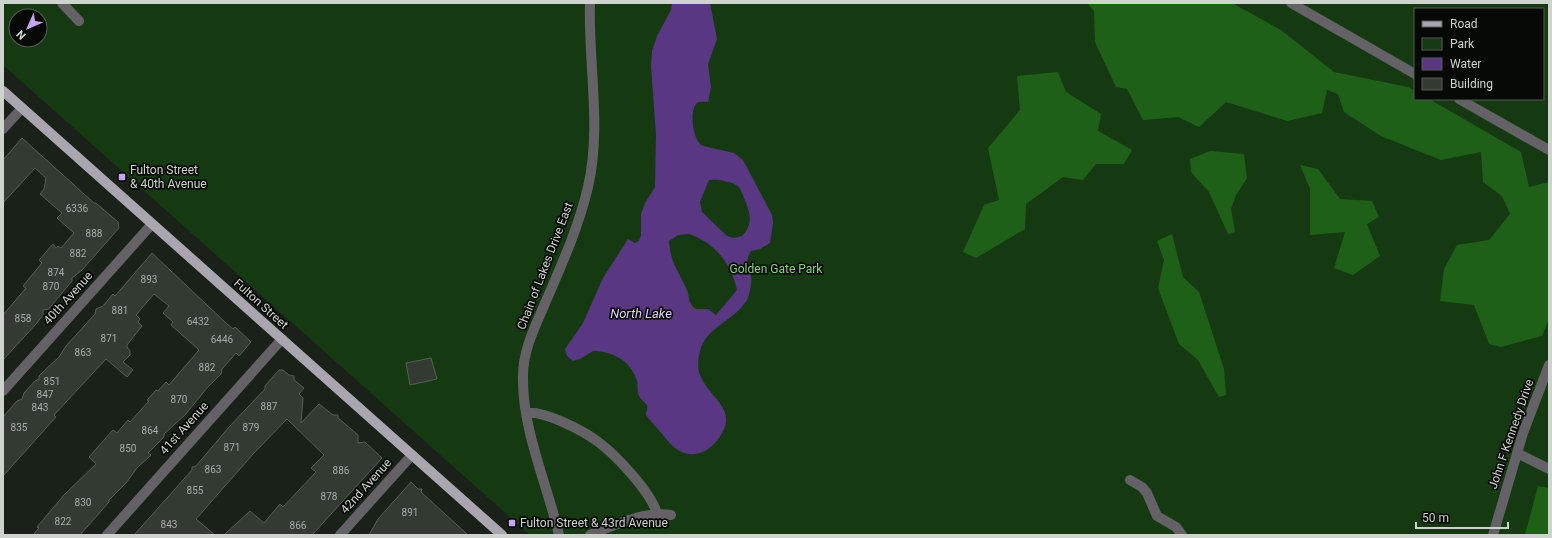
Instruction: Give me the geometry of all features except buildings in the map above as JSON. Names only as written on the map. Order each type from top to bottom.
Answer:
[{"type":"main road","name":"Fulton Street","points":[[3,91],[502,535]]},
{"type":"street","points":[[62,3],[79,21]]},
{"type":"street","name":"Chain of Lakes Drive East","points":[[558,535],[527,413],[523,375],[526,354],[578,222],[584,203],[591,170],[594,110],[590,3]]},
{"type":"street","points":[[1291,3],[1414,73]]},
{"type":"street","points":[[1460,100],[1549,150]]},
{"type":"street","points":[[3,129],[22,108]]},
{"type":"street","name":"40th Avenue","points":[[3,390],[152,224]]},
{"type":"street","name":"41st Avenue","points":[[107,535],[282,339]]},
{"type":"street","name":"John F Kennedy Drive","points":[[1493,535],[1517,453],[1549,365]]},
{"type":"street","points":[[527,413],[542,414],[581,431],[597,441],[612,454],[650,496],[657,514]]},
{"type":"street","points":[[1517,453],[1549,469]]},
{"type":"street","name":"42nd Avenue","points":[[340,535],[412,455]]},
{"type":"street","points":[[1130,480],[1142,487],[1147,493],[1156,516],[1176,527],[1182,535]]},
{"type":"street","points":[[590,535],[630,520],[657,514],[671,515]]},
{"type":"green space","name":"Golden Gate Park","points":[[3,3],[1549,3],[1549,535],[530,535],[3,65]]},
{"type":"green space","points":[[1087,3],[1232,3],[1281,30],[1334,72],[1408,87],[1414,90],[1414,100],[1431,100],[1521,152],[1529,187],[1549,182],[1549,319],[1542,336],[1501,347],[1489,344],[1474,305],[1440,301],[1444,269],[1457,245],[1489,240],[1510,214],[1502,196],[1483,182],[1481,152],[1441,160],[1381,136],[1344,112],[1338,94],[1327,90],[1322,113],[1287,121],[1226,102],[1199,127],[1178,117],[1143,120],[1127,89],[1116,87],[1095,42],[1094,11]]},
{"type":"green space","points":[[1058,72],[1066,92],[1101,114],[1098,131],[1132,150],[1124,164],[1096,164],[1083,180],[1063,177],[1026,204],[1025,229],[976,258],[963,252],[984,205],[999,200],[988,148],[1020,110],[1017,76]]},
{"type":"green space","points":[[1210,151],[1244,154],[1247,178],[1236,195],[1231,209],[1235,232],[1228,234],[1209,192],[1191,172],[1190,159]]},
{"type":"green space","points":[[1300,165],[1318,169],[1340,199],[1372,201],[1379,217],[1367,224],[1380,256],[1353,275],[1334,268],[1345,232],[1310,235],[1310,189]]},
{"type":"green space","points":[[1172,234],[1183,277],[1199,292],[1224,369],[1226,395],[1219,397],[1198,360],[1179,344],[1158,288],[1164,260],[1157,241]]},
{"type":"green space","points":[[1538,486],[1549,488],[1549,535],[1525,535]]},
{"type":"water","name":"North Lake","points":[[672,3],[710,3],[717,39],[708,64],[711,87],[708,102],[698,102],[694,108],[693,127],[697,139],[703,146],[734,153],[743,160],[772,215],[773,223],[770,243],[760,249],[751,251],[748,259],[751,287],[748,298],[737,312],[714,329],[703,343],[700,351],[698,369],[700,375],[722,406],[726,423],[714,444],[709,449],[696,454],[689,454],[674,447],[649,419],[646,414],[647,405],[639,396],[637,381],[634,374],[626,363],[620,358],[600,351],[593,351],[580,359],[573,361],[567,356],[565,349],[583,323],[603,278],[628,239],[635,243],[639,241],[641,235],[641,214],[645,203],[655,187],[656,134],[651,67],[652,51],[657,36],[671,10]],"holes":[[[709,180],[730,182],[738,186],[742,192],[750,218],[748,227],[742,236],[734,238],[727,236],[702,212],[700,202]],[[689,234],[707,243],[714,249],[731,271],[737,290],[716,315],[708,309],[696,309],[691,304],[687,291],[673,261],[669,241],[678,235]]]},
{"type":"place","name":"Fulton Street & 40th Avenue","points":[[122,177]]},
{"type":"place","name":"Fulton Street & 43rd Avenue","points":[[512,523]]}]
